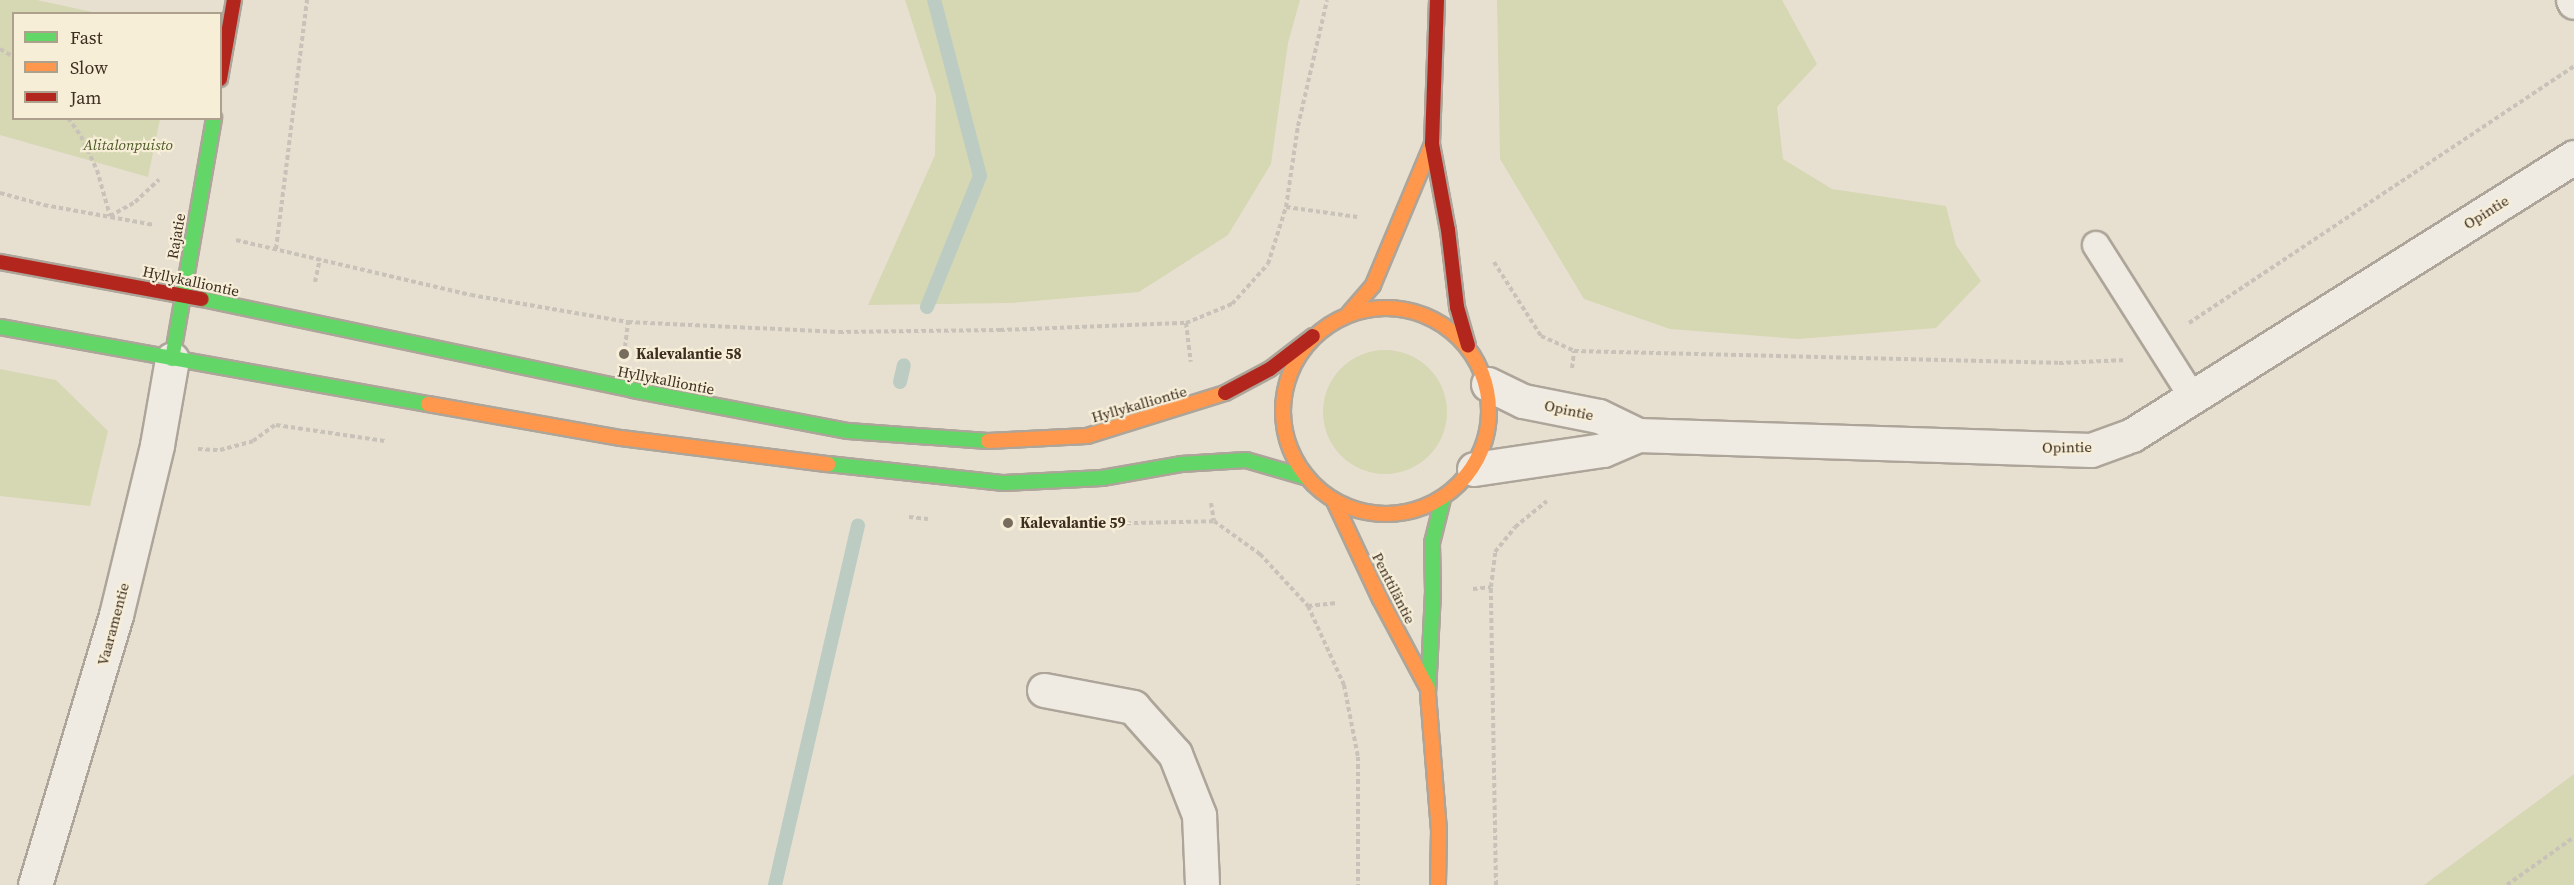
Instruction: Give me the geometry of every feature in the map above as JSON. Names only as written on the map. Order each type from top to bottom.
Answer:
[{"type":"main road","points":[[222,68],[234,0]]},
{"type":"main road","points":[[1432,144],[1372,285],[1349,313],[1313,336],[1291,368],[1282,405],[1287,442],[1305,477],[1334,501],[1370,514],[1408,514],[1443,499],[1474,469],[1490,428],[1488,384],[1468,345],[1457,307],[1448,230],[1432,144],[1437,0]]},
{"type":"main road","name":"Rajatie","points":[[172,359],[214,120]]},
{"type":"main road","name":"Hyllykalliontie","points":[[0,261],[183,295],[633,390],[848,431],[982,441],[1087,436],[1197,404],[1232,391],[1270,369],[1313,336]]},
{"type":"main road","points":[[1349,313],[1392,306],[1434,318],[1468,345]]},
{"type":"main road","points":[[0,327],[621,438],[1004,483],[1102,478],[1205,461],[1246,460],[1305,477]]},
{"type":"main road","name":"Penttiläntie","points":[[1438,885],[1439,831],[1428,689],[1433,592],[1432,543],[1443,499]]},
{"type":"main road","name":"Penttiläntie","points":[[1334,501],[1380,599],[1428,689]]},
{"type":"street","name":"Opintie","points":[[1488,384],[1523,401],[1599,416],[1638,435],[2091,450],[2132,435],[2574,157]]},
{"type":"street","name":"Vaaramentie","points":[[35,885],[116,615],[157,445],[172,359]]},
{"type":"street","points":[[1474,469],[1603,450],[1638,435]]},
{"type":"street","points":[[1044,690],[1133,707],[1175,754],[1199,815],[1202,885]]},
{"type":"lane","points":[[2096,245],[2192,396]]},
{"type":"path","points":[[276,249],[307,0]]},
{"type":"path","points":[[242,241],[471,295],[628,322],[839,332],[1000,330],[1186,323],[1232,304],[1268,264],[1286,207],[1298,126],[1327,0]]},
{"type":"path","points":[[1448,230],[1472,241],[1499,267],[1541,336],[1574,351],[2059,363],[2128,360],[2159,344],[2574,66]]},
{"type":"path","points":[[69,120],[97,170],[110,216]]},
{"type":"path","points":[[110,216],[135,202],[158,184],[162,174]]},
{"type":"path","points":[[0,193],[44,205],[135,221]]},
{"type":"path","points":[[1286,207],[1398,223]]},
{"type":"path","points":[[624,354],[628,322]]},
{"type":"path","points":[[1186,323],[1197,404]]},
{"type":"path","points":[[1570,411],[1574,351]]},
{"type":"path","points":[[1496,885],[1491,587],[1495,552],[1515,527],[1552,496],[1565,480],[1566,457]]},
{"type":"path","points":[[1205,461],[1214,521],[1260,554],[1308,606],[1344,685],[1358,757],[1358,885]]},
{"type":"path","points":[[2508,885],[2574,837]]},
{"type":"green space","name":"Alitalonpuisto","points":[[0,0],[37,0],[92,12],[12,12],[12,120],[160,120],[148,177],[0,135]]},
{"type":"green space","points":[[905,0],[1300,0],[1288,43],[1271,164],[1228,235],[1139,292],[1011,303],[868,305],[935,155],[936,96]]},
{"type":"green space","points":[[1497,0],[1782,0],[1817,64],[1777,107],[1783,159],[1832,189],[1946,206],[1956,245],[1981,281],[1936,328],[1798,339],[1670,329],[1584,299],[1500,159]]},
{"type":"green space","points":[[1385,350],[1409,355],[1429,368],[1442,388],[1447,412],[1442,436],[1429,456],[1409,469],[1385,474],[1361,469],[1341,456],[1328,436],[1323,412],[1328,388],[1341,368],[1361,355]]},
{"type":"green space","points":[[0,369],[56,380],[108,431],[90,506],[0,496]]},
{"type":"green space","points":[[2574,774],[2574,885],[2424,885]]},
{"type":"waterway","points":[[927,307],[980,176],[934,0]]},
{"type":"waterway","points":[[900,382],[904,365]]},
{"type":"waterway","points":[[775,885],[858,525]]},
{"type":"traffic: fast","points":[[172,359],[214,120]]},
{"type":"traffic: fast","points":[[202,299],[633,390],[848,431],[988,441]]},
{"type":"traffic: fast","points":[[0,327],[428,404]]},
{"type":"traffic: fast","points":[[828,464],[1004,483],[1102,478],[1181,464],[1246,460],[1305,477]]},
{"type":"traffic: fast","points":[[1428,694],[1433,592],[1432,543],[1443,499]]},
{"type":"traffic: slow","points":[[1349,313],[1373,285],[1432,144]]},
{"type":"traffic: slow","points":[[1376,308],[1396,308],[1426,315],[1452,331],[1466,345],[1482,371],[1489,411],[1482,451],[1466,477],[1452,491],[1426,507],[1396,514],[1376,514],[1346,507],[1320,491],[1306,477],[1290,451],[1283,421],[1283,401],[1290,371],[1306,345],[1320,331],[1346,315],[1376,308]]},
{"type":"traffic: slow","points":[[988,441],[1087,436],[1225,393]]},
{"type":"traffic: slow","points":[[428,404],[621,438],[828,464]]},
{"type":"traffic: slow","points":[[1334,501],[1380,599],[1428,689]]},
{"type":"traffic: slow","points":[[1428,694],[1439,831],[1438,885]]},
{"type":"traffic: jam","points":[[222,68],[234,0]]},
{"type":"traffic: jam","points":[[1437,0],[1432,144],[1448,230],[1457,307],[1468,345]]},
{"type":"traffic: jam","points":[[0,262],[202,299]]},
{"type":"traffic: jam","points":[[1225,393],[1270,369],[1313,336]]},
{"type":"place","name":"Kalevalantie 58","points":[[624,354]]},
{"type":"place","name":"Kalevalantie 59","points":[[1008,523]]}]
